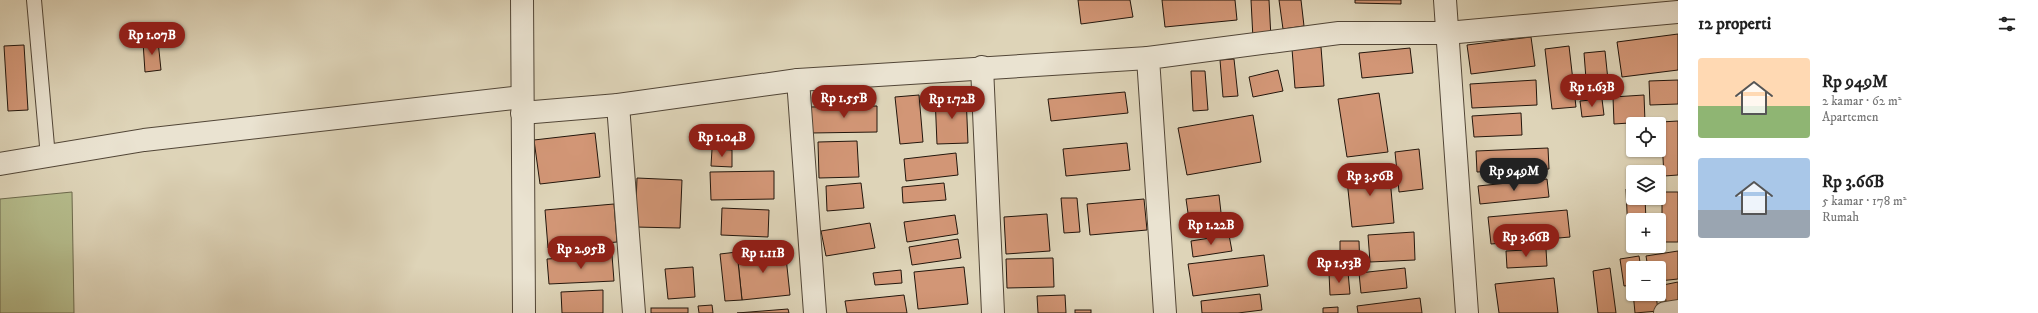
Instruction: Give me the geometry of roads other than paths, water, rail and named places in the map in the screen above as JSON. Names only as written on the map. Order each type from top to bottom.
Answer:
[{"type":"street","points":[[522,0],[524,313]]},
{"type":"street","points":[[1444,0],[1467,313]]},
{"type":"street","points":[[0,164],[144,140],[522,105],[618,105],[798,80],[982,67],[1148,58],[1339,33],[1447,33],[1678,12]]},
{"type":"street","points":[[1148,58],[1165,313]]},
{"type":"street","points":[[982,67],[993,313]]},
{"type":"street","points":[[798,80],[815,313]]},
{"type":"street","points":[[618,105],[634,313]]},
{"type":"street","points":[[1665,313],[1678,311]]},
{"type":"lane","points":[[34,0],[48,157]]}]
